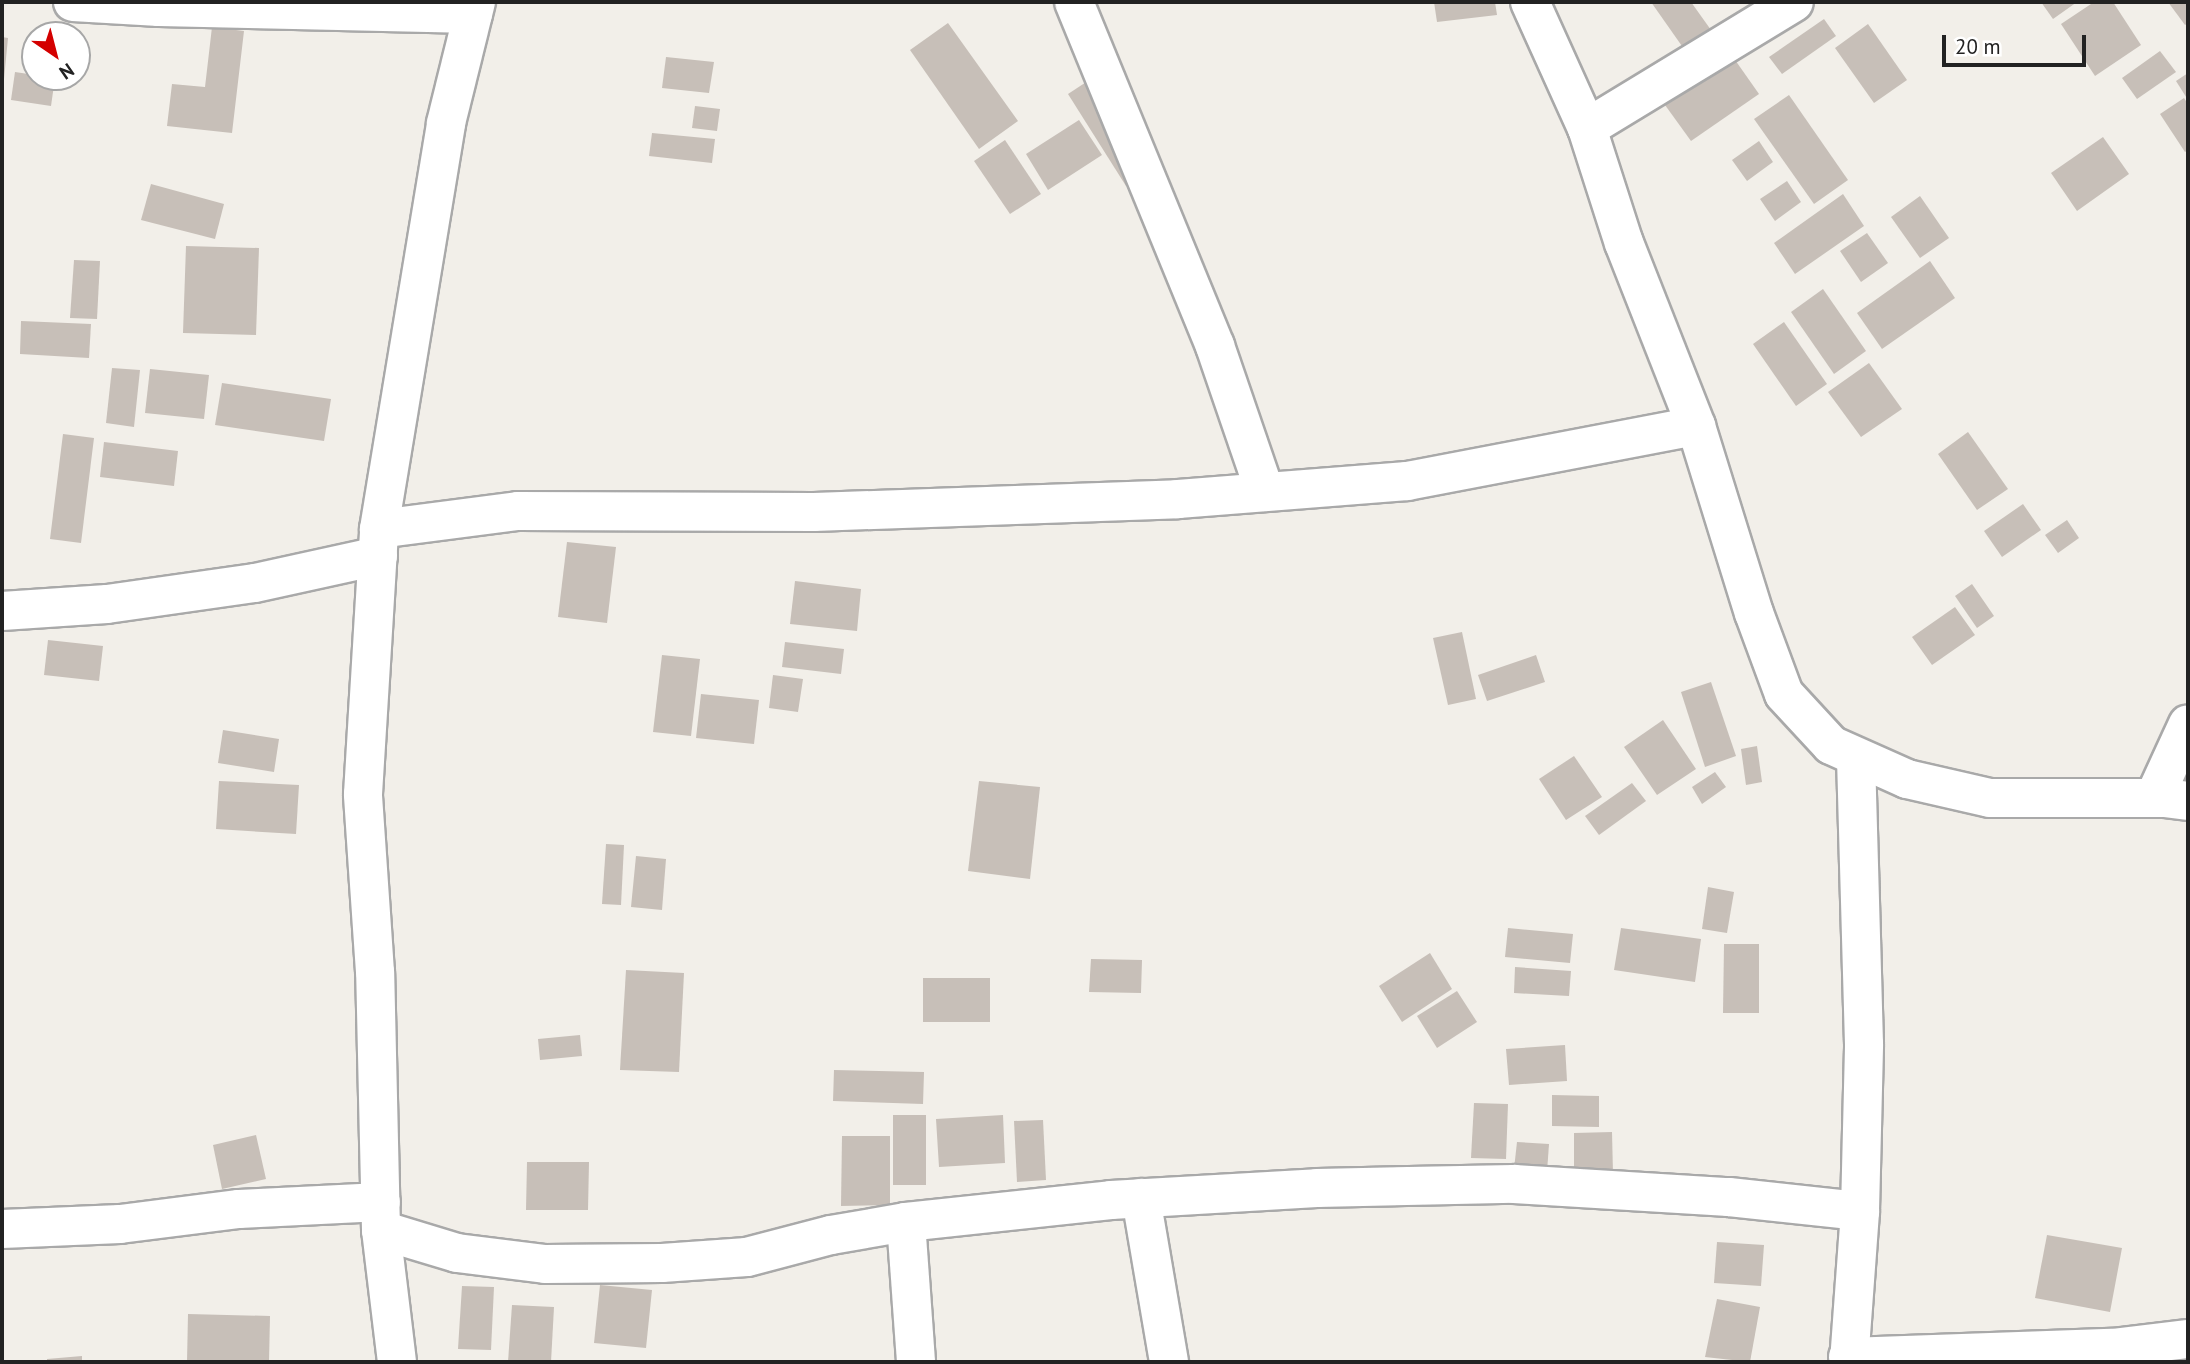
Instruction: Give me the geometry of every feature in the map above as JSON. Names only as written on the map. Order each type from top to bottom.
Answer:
[{"type":"street","points":[[73,2],[159,7],[475,8],[446,123],[379,542],[363,794],[375,972],[381,1216],[397,1362]]},
{"type":"street","points":[[1074,2],[1215,346],[1265,492]]},
{"type":"street","points":[[1530,2],[1587,128],[1623,243],[1696,426],[1754,613],[1784,694],[1830,745],[1907,779],[1990,798],[2171,800],[2188,724]]},
{"type":"street","points":[[1587,128],[1670,80],[1794,2]]},
{"type":"street","points":[[2,611],[107,604],[255,583],[379,542],[519,511],[828,511],[1178,499],[1407,481],[1696,426]]},
{"type":"street","points":[[1856,757],[1864,1044],[1860,1211],[1849,1360],[2112,1348],[2188,1339]]},
{"type":"street","points":[[2,1229],[120,1224],[239,1209],[381,1216],[457,1253],[545,1264],[662,1263],[747,1257],[831,1235],[905,1222],[1141,1198],[1317,1188],[1514,1184],[1728,1197],[1860,1211]]},
{"type":"street","points":[[1141,1198],[1169,1362]]},
{"type":"street","points":[[905,1222],[916,1362]]},
{"type":"building","points":[[1434,2],[1495,2],[1497,15],[1437,22]]},
{"type":"building","points":[[1651,2],[1691,2],[1711,30],[1684,49]]},
{"type":"building","points":[[2041,2],[2077,2],[2053,19]]},
{"type":"building","points":[[2094,2],[2113,2],[2141,45],[2095,76],[2061,24]]},
{"type":"building","points":[[2168,2],[2188,2],[2188,23],[2185,25]]},
{"type":"building","points":[[1824,19],[1836,36],[1782,74],[1769,57]]},
{"type":"building","points":[[948,23],[1018,121],[979,149],[910,50]]},
{"type":"building","points":[[1868,24],[1907,80],[1874,103],[1835,48]]},
{"type":"building","points":[[212,27],[244,31],[232,133],[167,126],[172,84],[205,87]]},
{"type":"building","points":[[2,37],[8,38],[4,79],[2,79]]},
{"type":"building","points":[[2160,51],[2176,72],[2137,99],[2122,78]]},
{"type":"building","points":[[666,57],[714,62],[709,93],[662,88]]},
{"type":"building","points":[[1733,57],[1759,94],[1691,141],[1665,105]]},
{"type":"building","points":[[15,72],[21,73],[21,91],[53,91],[51,106],[11,100]]},
{"type":"building","points":[[1100,73],[1158,167],[1126,186],[1068,94]]},
{"type":"building","points":[[2188,73],[2188,100],[2176,81]]},
{"type":"building","points":[[1789,95],[1848,180],[1814,204],[1754,119]]},
{"type":"building","points":[[2184,98],[2188,104],[2188,150],[2185,152],[2160,114]]},
{"type":"building","points":[[695,106],[720,109],[717,131],[692,128]]},
{"type":"building","points":[[1079,120],[1102,155],[1048,190],[1026,154]]},
{"type":"building","points":[[652,133],[715,139],[712,163],[649,156]]},
{"type":"building","points":[[2103,137],[2129,174],[2077,211],[2051,173]]},
{"type":"building","points":[[1005,140],[1041,194],[1010,214],[974,161]]},
{"type":"building","points":[[1759,141],[1773,162],[1747,181],[1732,160]]},
{"type":"building","points":[[1787,181],[1801,202],[1775,221],[1760,199]]},
{"type":"building","points":[[151,184],[224,204],[215,239],[141,220]]},
{"type":"building","points":[[1843,194],[1864,226],[1795,274],[1774,243]]},
{"type":"building","points":[[1920,196],[1949,238],[1920,258],[1891,217]]},
{"type":"building","points":[[1867,233],[1888,263],[1861,282],[1840,251]]},
{"type":"building","points":[[186,246],[259,248],[256,335],[183,333]]},
{"type":"building","points":[[74,260],[100,261],[97,319],[70,318]]},
{"type":"building","points":[[1930,261],[1955,298],[1882,349],[1857,313]]},
{"type":"building","points":[[1823,289],[1866,351],[1834,374],[1791,312]]},
{"type":"building","points":[[21,321],[91,324],[89,358],[20,354]]},
{"type":"building","points":[[1784,322],[1827,384],[1796,406],[1753,344]]},
{"type":"building","points":[[1869,363],[1902,409],[1861,437],[1828,392]]},
{"type":"building","points":[[112,368],[140,370],[134,427],[106,423]]},
{"type":"building","points":[[150,369],[209,375],[204,419],[145,413]]},
{"type":"building","points":[[222,383],[331,399],[324,441],[215,425]]},
{"type":"building","points":[[1968,432],[2008,489],[1977,510],[1938,454]]},
{"type":"building","points":[[63,434],[94,438],[81,543],[50,539]]},
{"type":"building","points":[[104,442],[178,451],[174,486],[100,477]]},
{"type":"building","points":[[2023,504],[2041,530],[2002,557],[1984,531]]},
{"type":"building","points":[[2067,520],[2079,538],[2058,553],[2045,535]]},
{"type":"building","points":[[567,542],[616,547],[607,623],[558,617]]},
{"type":"building","points":[[795,581],[861,589],[857,631],[790,624]]},
{"type":"building","points":[[1972,584],[1994,616],[1977,628],[1955,596]]},
{"type":"building","points":[[1955,607],[1975,635],[1932,665],[1912,637]]},
{"type":"building","points":[[1462,632],[1476,699],[1448,705],[1433,638]]},
{"type":"building","points":[[48,640],[103,646],[99,681],[44,675]]},
{"type":"building","points":[[785,642],[844,649],[841,674],[782,667]]},
{"type":"building","points":[[662,655],[700,659],[691,736],[653,732]]},
{"type":"building","points":[[1536,655],[1545,682],[1487,701],[1478,675]]},
{"type":"building","points":[[773,675],[803,679],[798,712],[769,708]]},
{"type":"building","points":[[1711,682],[1736,756],[1705,767],[1681,692]]},
{"type":"building","points":[[701,694],[759,700],[754,744],[696,738]]},
{"type":"building","points":[[1663,720],[1696,769],[1657,795],[1624,747]]},
{"type":"building","points":[[223,730],[279,739],[274,772],[218,763]]},
{"type":"building","points":[[1757,746],[1762,782],[1746,785],[1741,749]]},
{"type":"building","points":[[1574,756],[1602,797],[1566,820],[1539,779]]},
{"type":"building","points":[[1715,772],[1726,787],[1702,804],[1692,787]]},
{"type":"building","points":[[219,781],[299,785],[296,834],[216,829]]},
{"type":"building","points":[[979,781],[1040,787],[1030,879],[968,871]]},
{"type":"building","points":[[1632,783],[1646,801],[1599,835],[1585,816]]},
{"type":"building","points":[[606,844],[624,845],[621,905],[602,904]]},
{"type":"building","points":[[636,856],[666,859],[662,910],[631,907]]},
{"type":"building","points":[[1708,887],[1734,892],[1727,933],[1702,929]]},
{"type":"building","points":[[1508,928],[1573,934],[1570,963],[1505,957]]},
{"type":"building","points":[[1621,928],[1701,939],[1695,982],[1614,970]]},
{"type":"building","points":[[1724,944],[1759,944],[1759,1013],[1723,1013]]},
{"type":"building","points":[[1430,953],[1452,989],[1402,1022],[1379,986]]},
{"type":"building","points":[[1091,959],[1142,960],[1141,993],[1089,992]]},
{"type":"building","points":[[1515,967],[1571,971],[1569,996],[1514,993]]},
{"type":"building","points":[[626,970],[684,973],[679,1072],[620,1070]]},
{"type":"building","points":[[923,978],[990,978],[990,1022],[923,1022]]},
{"type":"building","points":[[1457,991],[1477,1022],[1437,1048],[1417,1016]]},
{"type":"building","points":[[580,1035],[582,1056],[540,1060],[538,1039]]},
{"type":"building","points":[[1565,1045],[1567,1081],[1509,1085],[1506,1049]]},
{"type":"building","points":[[834,1070],[924,1072],[923,1104],[833,1101]]},
{"type":"building","points":[[1552,1095],[1599,1096],[1599,1127],[1552,1126]]},
{"type":"building","points":[[1474,1103],[1508,1104],[1506,1159],[1471,1158]]},
{"type":"building","points":[[893,1115],[926,1115],[926,1185],[893,1185]]},
{"type":"building","points":[[1003,1115],[1005,1163],[939,1167],[936,1119]]},
{"type":"building","points":[[1043,1120],[1046,1180],[1017,1182],[1014,1121]]},
{"type":"building","points":[[1612,1132],[1613,1174],[1574,1174],[1574,1133]]},
{"type":"building","points":[[256,1135],[266,1179],[222,1189],[213,1145]]},
{"type":"building","points":[[842,1136],[890,1136],[890,1205],[841,1206]]},
{"type":"building","points":[[1517,1142],[1549,1144],[1547,1172],[1514,1169]]},
{"type":"building","points":[[527,1162],[589,1162],[588,1210],[526,1210]]},
{"type":"building","points":[[2047,1235],[2122,1248],[2110,1312],[2035,1298]]},
{"type":"building","points":[[1717,1242],[1764,1245],[1761,1286],[1714,1283]]},
{"type":"building","points":[[600,1285],[652,1290],[646,1348],[594,1343]]},
{"type":"building","points":[[462,1286],[494,1287],[491,1350],[458,1349]]},
{"type":"building","points":[[1717,1299],[1760,1307],[1750,1362],[1705,1357]]},
{"type":"building","points":[[512,1305],[554,1307],[551,1362],[508,1362]]},
{"type":"building","points":[[188,1314],[270,1316],[269,1362],[187,1362]]},
{"type":"building","points":[[82,1356],[82,1362],[47,1362],[47,1359]]}]
